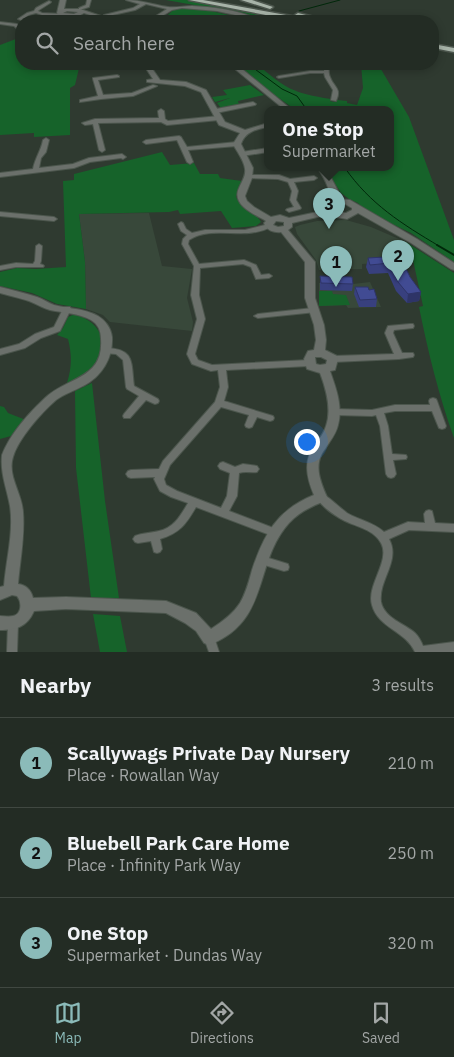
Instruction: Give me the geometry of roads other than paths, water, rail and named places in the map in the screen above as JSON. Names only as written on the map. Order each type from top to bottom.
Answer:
[{"type":"highway","points":[[192,0],[274,15]]},
{"type":"highway","points":[[218,0],[285,15]]},
{"type":"highway","points":[[230,0],[299,15]]},
{"type":"highway","points":[[244,0],[305,15]]},
{"type":"highway","points":[[439,46],[454,49]]},
{"type":"street","points":[[61,13],[63,0]]},
{"type":"street","points":[[69,0],[68,5],[78,11],[92,15]]},
{"type":"street","points":[[78,11],[88,6],[89,0]]},
{"type":"street","points":[[128,0],[171,8],[198,7],[238,15]]},
{"type":"street","points":[[36,12],[37,9],[49,2]]},
{"type":"street","points":[[110,15],[134,9],[144,4]]},
{"type":"street","points":[[163,15],[171,8]]},
{"type":"street","points":[[26,15],[36,12],[48,14],[78,11],[100,15]]},
{"type":"street","points":[[0,23],[15,25]]},
{"type":"street","points":[[148,70],[153,83]]},
{"type":"street","points":[[235,70],[284,106]]},
{"type":"street","points":[[279,78],[310,72],[326,72],[336,87],[334,98],[344,98]]},
{"type":"street","points":[[101,97],[92,80],[117,76]]},
{"type":"street","points":[[82,102],[101,97],[128,95],[153,83],[189,85],[201,90],[226,125],[244,132]]},
{"type":"street","points":[[85,123],[162,120],[170,123],[217,114],[243,103],[253,104]]},
{"type":"street","points":[[160,111],[162,120]]},
{"type":"street","points":[[92,147],[101,148],[95,122]]},
{"type":"street","points":[[264,126],[244,132],[237,144],[248,165],[249,177],[241,194],[243,201],[270,223]]},
{"type":"street","points":[[146,142],[179,138],[190,162]]},
{"type":"street","points":[[36,170],[38,158],[47,142]]},
{"type":"street","points":[[185,149],[237,144]]},
{"type":"street","points":[[242,154],[264,151]]},
{"type":"street","points":[[0,175],[74,166],[89,160],[122,157]]},
{"type":"street","points":[[324,171],[334,191],[346,201],[354,204],[357,209],[414,241],[454,267]]},
{"type":"street","points":[[249,177],[279,177],[290,181],[314,178]]},
{"type":"street","points":[[290,181],[295,190],[293,200],[301,208],[290,210]]},
{"type":"street","points":[[334,191],[332,207],[339,215],[375,220]]},
{"type":"street","points":[[286,225],[346,201]]},
{"type":"street","points":[[350,216],[357,209]]},
{"type":"street","points":[[0,214],[48,219]]},
{"type":"street","points":[[319,352],[321,340],[319,325],[310,298],[310,262],[280,218],[250,231],[207,232],[191,235],[185,242],[197,266],[195,295],[200,323],[191,354],[195,362],[211,368],[308,363],[314,368],[324,370],[331,367],[333,360]]},
{"type":"street","points":[[181,224],[183,230],[191,235]]},
{"type":"street","points":[[0,268],[16,265],[39,265],[39,246]]},
{"type":"street","points":[[197,266],[248,263],[254,266],[258,277]]},
{"type":"street","points":[[250,278],[268,276]]},
{"type":"street","points":[[0,290],[52,307],[90,315],[99,321],[106,333],[106,351],[101,365],[94,374],[57,394],[44,405],[11,448],[2,468],[18,513],[5,592],[22,591],[28,599],[29,605],[24,616],[6,623],[12,652]]},
{"type":"street","points":[[0,352],[22,346],[38,336],[57,329],[67,310]]},
{"type":"street","points":[[258,315],[313,310]]},
{"type":"street","points":[[383,323],[391,328],[410,326]]},
{"type":"street","points":[[391,328],[389,333],[399,356]]},
{"type":"street","points":[[106,351],[117,352],[125,356],[130,387],[155,401]]},
{"type":"street","points":[[308,363],[312,354],[319,352],[326,354],[333,360],[410,355]]},
{"type":"street","points":[[222,367],[224,387],[219,404],[166,463],[160,473],[161,483],[168,491],[274,532]]},
{"type":"street","points":[[324,370],[333,398],[335,412],[331,430],[315,454],[312,466],[314,481],[321,497],[328,505],[376,531],[386,544],[387,556],[376,592],[377,607],[386,619],[410,636],[420,652],[454,648]]},
{"type":"street","points":[[127,416],[144,396]]},
{"type":"street","points":[[219,404],[270,418]]},
{"type":"street","points":[[335,412],[380,413],[395,408],[434,404],[442,426]]},
{"type":"street","points":[[380,413],[391,474]]},
{"type":"street","points":[[249,425],[254,414]]},
{"type":"street","points":[[389,457],[403,457]]},
{"type":"street","points":[[223,466],[235,472]]},
{"type":"street","points":[[235,472],[243,468],[254,469]]},
{"type":"street","points":[[224,512],[232,496],[235,472]]},
{"type":"street","points":[[131,474],[160,473]]},
{"type":"street","points":[[209,638],[229,626],[245,608],[274,532],[283,520],[295,509],[321,497]]},
{"type":"street","points":[[138,539],[155,536],[177,528],[194,502]]},
{"type":"street","points":[[428,514],[430,526]]},
{"type":"street","points":[[382,537],[408,526],[454,528]]},
{"type":"street","points":[[155,536],[157,549]]},
{"type":"street","points":[[262,560],[284,567]]},
{"type":"street","points":[[29,605],[66,603],[166,607],[180,612],[193,620],[209,638],[214,652]]},
{"type":"waterway","points":[[299,11],[340,0]]},
{"type":"waterway","points":[[256,70],[282,89],[297,96],[304,106]]},
{"type":"waterway","points":[[347,171],[376,203],[412,230],[439,246]]},
{"type":"waterway","points":[[437,245],[454,255]]},
{"type":"place","name":"One Stop","points":[[329,229]]},
{"type":"place","name":"Bluebell Park Care Home","points":[[398,281]]},
{"type":"place","name":"Scallywags Private Day Nursery","points":[[336,287]]}]
